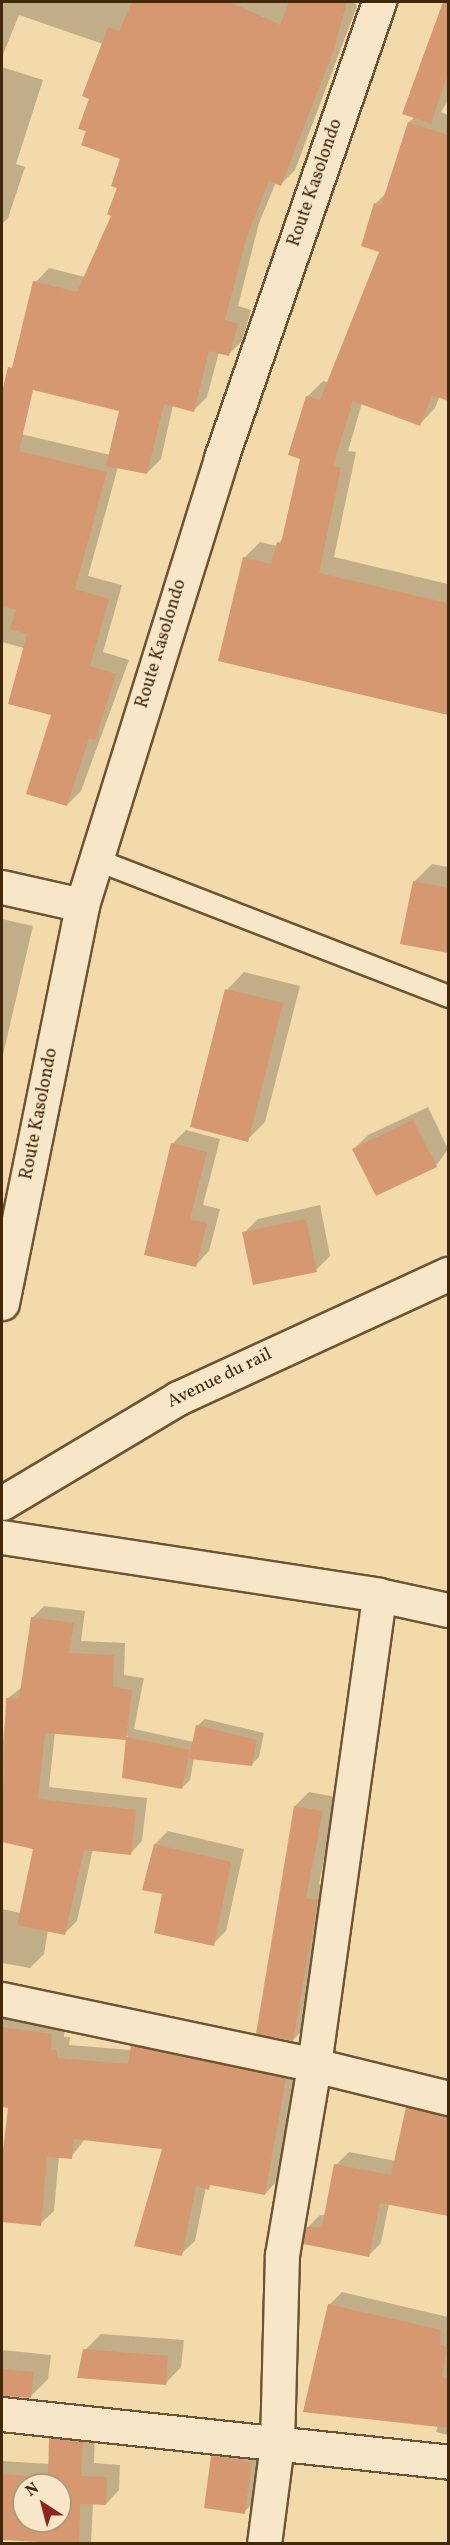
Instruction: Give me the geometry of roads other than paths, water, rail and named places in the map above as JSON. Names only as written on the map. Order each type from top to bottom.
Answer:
[{"type":"street","name":"Route Kasolondo","points":[[2,1303],[82,905],[95,859],[221,458],[379,2]]},
{"type":"street","points":[[2,886],[82,905]]},
{"type":"street","name":"Avenue du rail","points":[[2,1503],[178,1398],[448,1274]]},
{"type":"street","points":[[2,1537],[379,1595],[448,1610]]},
{"type":"street","points":[[264,2544],[277,2444],[282,2255],[314,2065],[379,1595]]},
{"type":"street","points":[[2,1998],[314,2065],[448,2098]]},
{"type":"street","points":[[2,2414],[448,2462]]},
{"type":"lane","points":[[95,859],[448,996]]}]
